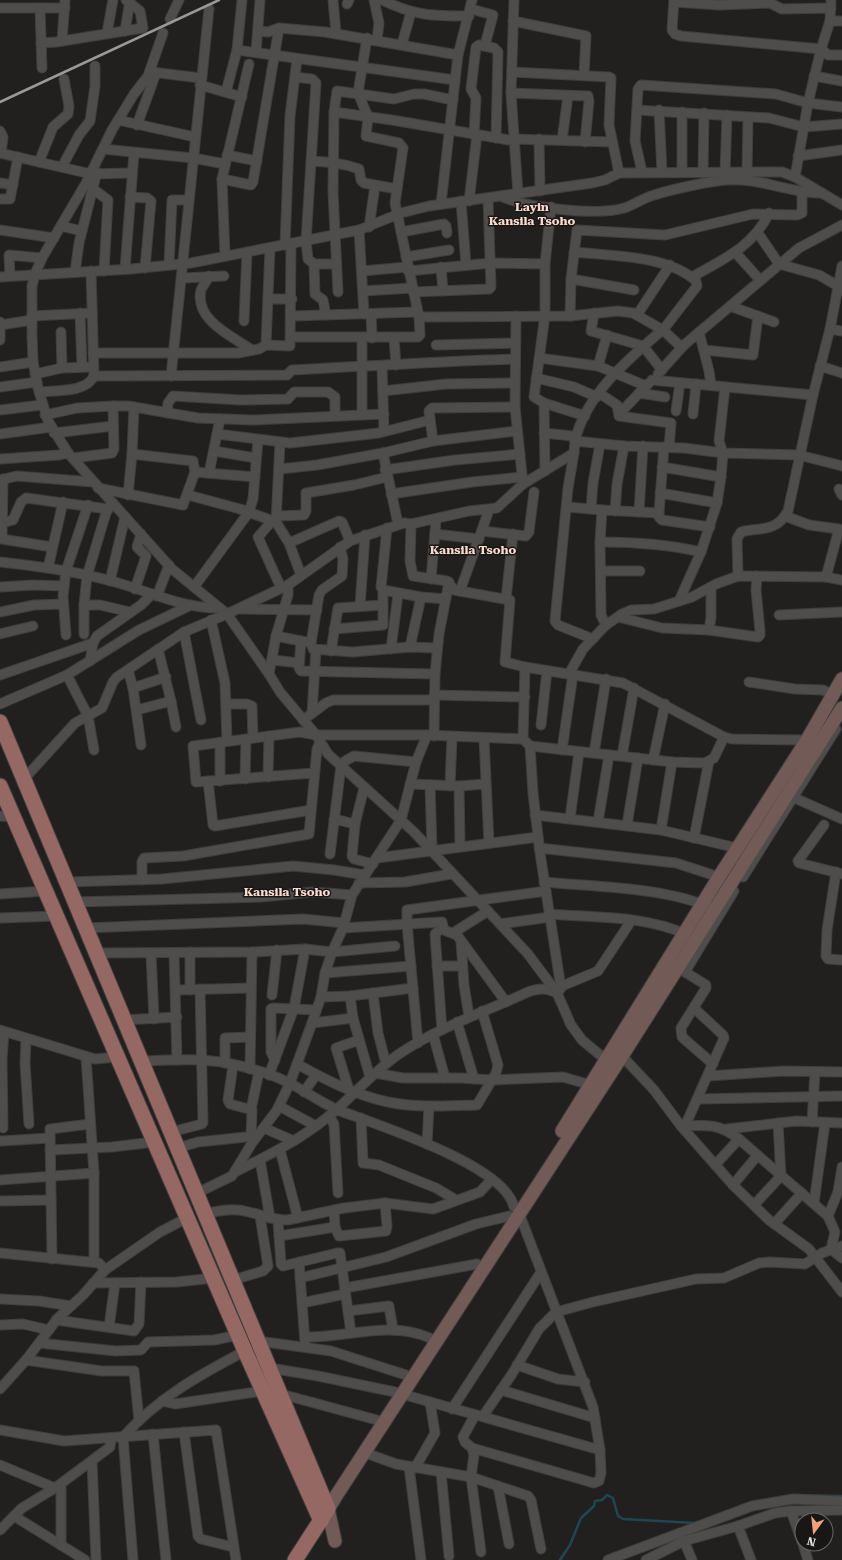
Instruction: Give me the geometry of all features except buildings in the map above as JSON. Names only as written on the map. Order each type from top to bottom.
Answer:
[{"type":"main road","points":[[295,1560],[377,1420],[399,1393],[406,1375],[477,1264],[681,970],[709,906],[719,877],[807,740],[842,679]]},
{"type":"main road","points":[[284,1560],[323,1511],[363,1452],[514,1212],[606,1060],[685,934],[709,906],[790,796],[841,713]]},
{"type":"main road","points":[[0,722],[270,1368],[323,1511]]},
{"type":"main road","points":[[0,786],[7,817],[45,891],[263,1391],[323,1511]]},
{"type":"street","points":[[108,34],[113,0]]},
{"type":"street","points":[[226,92],[237,50],[242,0]]},
{"type":"street","points":[[256,52],[259,31],[260,0]]},
{"type":"street","points":[[333,0],[336,33]]},
{"type":"street","points":[[291,337],[394,338],[419,336],[418,315],[407,269],[395,203],[402,145],[368,138],[365,134],[368,117],[358,93],[362,68],[379,23],[374,0]]},
{"type":"street","points":[[382,0],[411,12],[434,16],[470,9],[493,15],[485,45]]},
{"type":"street","points":[[514,0],[511,94],[518,194]]},
{"type":"street","points":[[126,31],[129,1]]},
{"type":"street","points":[[41,43],[143,28],[140,11],[129,1]]},
{"type":"street","points":[[795,177],[814,76],[821,49],[830,22],[831,4],[780,9],[770,3],[719,4],[674,1],[672,30],[675,34],[681,36],[821,49],[828,55],[842,54]]},
{"type":"street","points":[[170,19],[177,2]]},
{"type":"street","points":[[0,8],[65,4],[62,41]]},
{"type":"street","points":[[42,68],[41,43],[46,5]]},
{"type":"street","points":[[171,376],[183,278],[200,82],[209,9]]},
{"type":"street","points":[[441,204],[458,55],[470,9]]},
{"type":"street","points":[[402,44],[411,12]]},
{"type":"street","points":[[513,21],[586,36],[584,75]]},
{"type":"street","points":[[830,22],[842,21]]},
{"type":"street","points":[[259,31],[268,32],[280,28],[336,33],[458,55]]},
{"type":"street","points":[[222,179],[252,184],[280,28]]},
{"type":"street","points":[[137,125],[153,73],[163,33]]},
{"type":"street","points":[[466,265],[465,201],[475,135],[476,98],[471,92],[477,46],[485,45],[498,52],[496,138]]},
{"type":"street","points":[[237,50],[455,80]]},
{"type":"street","points":[[93,353],[238,353],[266,345],[290,346],[292,299],[288,244],[290,116],[297,59]]},
{"type":"street","points":[[225,256],[222,179],[224,164],[242,97],[249,64]]},
{"type":"street","points":[[62,167],[79,135],[90,121],[95,86],[95,66]]},
{"type":"street","points":[[512,72],[584,75],[611,78],[609,125],[620,173]]},
{"type":"street","points":[[153,73],[200,82],[242,97]]},
{"type":"street","points":[[153,73],[118,120],[103,150],[94,173],[61,226],[34,274],[32,286],[33,362],[45,415],[70,455],[96,485],[110,506],[125,517],[169,565],[223,611],[269,674],[280,692],[318,738],[328,754],[401,820],[431,850],[451,874],[488,911],[560,990]]},
{"type":"street","points":[[814,76],[842,81]]},
{"type":"street","points":[[295,77],[312,79],[316,83],[306,241],[308,259],[314,264],[336,264]]},
{"type":"street","points":[[39,162],[53,127],[68,114],[69,106],[64,78]]},
{"type":"street","points":[[642,172],[635,141],[638,88],[641,85],[776,94],[808,103],[842,107]]},
{"type":"street","points":[[338,292],[334,235],[334,112],[337,91],[394,99],[414,94],[424,94],[453,100]]},
{"type":"street","points":[[511,94],[589,98],[585,142]]},
{"type":"street","points":[[562,140],[568,96]]},
{"type":"street","points":[[636,110],[659,110],[769,118],[804,127],[842,124]]},
{"type":"street","points":[[659,110],[662,172]]},
{"type":"street","points":[[334,112],[509,140],[539,139],[612,142]]},
{"type":"street","points":[[682,112],[682,172]]},
{"type":"street","points":[[703,173],[704,113]]},
{"type":"street","points":[[725,173],[727,115]]},
{"type":"street","points":[[747,173],[748,116]]},
{"type":"street","points":[[118,120],[195,138]]},
{"type":"street","points":[[0,131],[3,137],[0,153],[94,173],[132,173]]},
{"type":"street","points":[[539,139],[540,191]]},
{"type":"street","points":[[103,150],[193,158],[224,164]]},
{"type":"street","points":[[798,156],[842,150]]},
{"type":"street","points":[[125,270],[134,153]]},
{"type":"street","points":[[227,155],[257,161]]},
{"type":"street","points":[[0,200],[10,199],[18,157]]},
{"type":"street","points":[[311,161],[334,162],[359,170],[362,182],[375,186],[397,189]]},
{"type":"street","points":[[0,277],[125,270],[184,263],[359,230],[398,215],[441,204],[592,183],[605,180],[620,173],[782,172],[795,177],[842,206]]},
{"type":"street","points":[[75,272],[82,231],[93,189],[94,173]]},
{"type":"street","points":[[501,196],[518,204],[590,212],[623,209],[654,194],[724,180],[757,183],[802,192],[822,193]]},
{"type":"street","points":[[0,183],[13,184]]},
{"type":"street","points":[[369,227],[375,186]]},
{"type":"street","points":[[93,189],[108,200],[104,270]]},
{"type":"street","points":[[570,316],[571,279],[578,230],[666,235],[753,214],[797,214],[802,213],[802,192]]},
{"type":"street","points":[[130,197],[146,198],[151,201],[145,268]]},
{"type":"street","points":[[363,291],[442,291],[489,289],[492,286],[488,198]]},
{"type":"street","points":[[169,265],[172,200],[190,200]]},
{"type":"street","points":[[551,207],[545,264],[545,316],[534,396],[544,403],[585,416]]},
{"type":"street","points":[[692,277],[735,252],[758,232],[769,213]]},
{"type":"street","points":[[401,232],[444,224],[446,226],[447,233]]},
{"type":"street","points":[[620,412],[662,370],[684,345],[760,280],[799,248],[842,225]]},
{"type":"street","points":[[61,226],[82,231]]},
{"type":"street","points":[[0,230],[54,238]]},
{"type":"street","points":[[359,230],[363,291],[372,338]]},
{"type":"street","points":[[758,232],[779,264],[819,275],[840,286]]},
{"type":"street","points":[[266,345],[270,248]]},
{"type":"street","points":[[406,257],[449,250]]},
{"type":"street","points":[[244,321],[247,252]]},
{"type":"street","points":[[574,252],[647,260],[670,265],[692,277],[696,281],[697,286],[663,330],[643,346],[616,372],[598,395],[579,425],[568,488],[555,621],[558,625],[593,639]]},
{"type":"street","points":[[735,252],[760,280]]},
{"type":"street","points":[[10,276],[9,255],[42,258]]},
{"type":"street","points":[[362,271],[441,268],[491,263],[545,264]]},
{"type":"street","points":[[314,264],[315,294],[323,300],[326,315]]},
{"type":"street","points":[[638,315],[670,265]]},
{"type":"street","points":[[738,576],[737,539],[741,532],[769,529],[785,516],[788,511],[799,455],[840,286],[842,266]]},
{"type":"street","points":[[441,268],[442,291]]},
{"type":"street","points":[[39,392],[84,387],[91,382],[93,372],[93,353],[90,271]]},
{"type":"street","points":[[209,276],[201,290],[203,310],[208,319],[252,350]]},
{"type":"street","points":[[183,278],[224,276]]},
{"type":"street","points":[[571,279],[634,290]]},
{"type":"street","points":[[268,298],[292,299]]},
{"type":"street","points":[[730,306],[774,322]]},
{"type":"street","points":[[292,316],[367,314],[570,316],[618,312],[638,315],[663,330],[679,346],[684,345]]},
{"type":"street","points":[[80,313],[82,367]]},
{"type":"street","points":[[0,340],[0,323],[32,318],[92,313]]},
{"type":"street","points":[[594,314],[591,330],[643,346],[662,370]]},
{"type":"street","points":[[516,316],[514,383],[515,408],[523,481]]},
{"type":"street","points":[[704,350],[753,355],[758,316]]},
{"type":"street","points":[[830,329],[842,331]]},
{"type":"street","points":[[61,332],[62,368]]},
{"type":"street","points":[[699,332],[711,385]]},
{"type":"street","points":[[598,366],[607,334]]},
{"type":"street","points":[[362,338],[362,414]]},
{"type":"street","points":[[394,338],[396,365]]},
{"type":"street","points":[[436,345],[515,344]]},
{"type":"street","points":[[539,358],[598,366],[616,372],[665,397]]},
{"type":"street","points":[[0,387],[36,378],[62,368],[82,367],[93,372],[171,376],[287,375],[292,370],[382,366],[442,361],[515,359]]},
{"type":"street","points":[[0,367],[33,362]]},
{"type":"street","points":[[382,366],[384,431]]},
{"type":"street","points":[[820,366],[842,372]]},
{"type":"street","points":[[536,378],[598,395],[617,406],[620,412],[618,416],[671,423],[662,467],[659,517],[662,520],[710,528]]},
{"type":"street","points":[[383,391],[446,384],[514,383]]},
{"type":"street","points":[[646,386],[680,383],[813,395]]},
{"type":"street","points":[[676,411],[680,383]]},
{"type":"street","points":[[693,414],[696,384]]},
{"type":"street","points":[[679,601],[701,552],[717,503],[723,453],[719,440],[725,387]]},
{"type":"street","points":[[167,413],[168,403],[173,396],[288,399],[294,392],[328,392],[335,397],[335,416]]},
{"type":"street","points":[[544,403],[545,471]]},
{"type":"street","points":[[0,410],[42,405]]},
{"type":"street","points":[[45,415],[77,408],[113,406],[134,407],[167,413],[220,419],[253,420],[384,414]]},
{"type":"street","points":[[0,459],[112,453],[114,449],[113,406]]},
{"type":"street","points":[[128,495],[132,454],[134,407]]},
{"type":"street","points":[[433,440],[429,411],[432,408],[515,408]]},
{"type":"street","points":[[209,473],[220,419]]},
{"type":"street","points":[[217,434],[280,443],[368,435],[430,420]]},
{"type":"street","points":[[0,434],[114,426]]},
{"type":"street","points":[[279,469],[317,465],[383,453],[433,440],[517,431]]},
{"type":"street","points":[[544,433],[572,436],[575,441]]},
{"type":"street","points":[[194,586],[249,512],[253,499],[258,440]]},
{"type":"street","points":[[575,441],[624,446],[666,447],[723,453],[799,455],[842,466]]},
{"type":"street","points":[[280,443],[275,520],[289,543],[301,575]]},
{"type":"street","points":[[591,509],[593,483],[600,444]]},
{"type":"street","points":[[615,511],[617,484],[624,446]]},
{"type":"street","points":[[639,512],[643,446]]},
{"type":"street","points":[[214,451],[256,458]]},
{"type":"street","points":[[383,453],[398,524]]},
{"type":"street","points":[[239,608],[284,586],[340,547],[365,535],[398,524],[411,524],[436,520],[469,511],[497,508],[523,481],[545,471],[574,453]]},
{"type":"street","points":[[52,547],[4,541],[2,539],[1,479],[17,476],[96,485],[128,495],[181,506],[185,503],[195,472],[193,461],[132,454]]},
{"type":"street","points":[[188,495],[275,520],[304,515],[306,511],[306,493],[354,485],[386,473],[455,460],[520,454]]},
{"type":"street","points":[[662,467],[721,477]]},
{"type":"street","points":[[195,472],[255,477]]},
{"type":"street","points":[[391,494],[472,482],[523,481]]},
{"type":"street","points":[[435,534],[513,534],[526,536],[528,534],[534,492]]},
{"type":"street","points":[[660,493],[717,503]]},
{"type":"street","points":[[2,523],[13,520],[23,499],[110,506]]},
{"type":"street","points":[[48,568],[63,502]]},
{"type":"street","points":[[66,635],[64,586],[66,571],[88,505]]},
{"type":"street","points":[[84,634],[84,605],[87,576],[110,506]]},
{"type":"street","points":[[567,506],[615,511],[659,513]]},
{"type":"street","points":[[460,591],[488,510]]},
{"type":"street","points":[[602,510],[600,542],[601,615],[606,626]]},
{"type":"street","points":[[785,516],[809,525],[839,530],[839,543],[826,577]]},
{"type":"street","points":[[110,581],[125,517]]},
{"type":"street","points":[[269,674],[273,660],[276,636],[288,595],[258,537],[275,520]]},
{"type":"street","points":[[431,579],[436,520]]},
{"type":"street","points":[[289,543],[339,521],[342,522],[350,541]]},
{"type":"street","points":[[411,524],[410,561],[412,573],[416,577],[449,582],[454,590],[510,599],[511,602],[504,660],[507,663],[623,683],[665,704],[724,737],[732,739],[807,740]]},
{"type":"street","points":[[334,629],[382,627],[383,590],[381,587],[387,528]]},
{"type":"street","points":[[135,589],[146,556],[137,547],[141,534]]},
{"type":"street","points":[[506,599],[513,534]]},
{"type":"street","points":[[360,606],[365,535]]},
{"type":"street","points":[[600,542],[635,542],[673,546],[701,552]]},
{"type":"street","points":[[312,713],[314,647],[320,592],[342,576],[343,559],[340,547]]},
{"type":"street","points":[[0,562],[66,571],[110,581],[191,605],[223,611],[239,608],[317,610]]},
{"type":"street","points":[[90,661],[93,643],[97,636],[155,595],[169,565]]},
{"type":"street","points":[[601,571],[640,571]]},
{"type":"street","points":[[562,750],[571,674],[583,649],[606,626],[618,617],[631,610],[654,609],[692,597],[711,587],[738,576],[826,577],[842,580]]},
{"type":"street","points":[[618,617],[662,628],[709,630],[758,637],[760,635],[756,590],[757,576]]},
{"type":"street","points":[[196,1193],[232,1176],[254,1136],[264,1128],[279,1106],[290,1083],[312,1024],[321,997],[325,973],[332,952],[344,925],[352,895],[401,820],[416,762],[431,735],[437,648],[449,582]]},
{"type":"street","points":[[0,587],[23,585],[64,586]]},
{"type":"street","points":[[709,630],[711,618],[711,587]]},
{"type":"street","points":[[383,590],[398,594],[446,599]]},
{"type":"street","points":[[391,649],[398,594]]},
{"type":"street","points":[[410,647],[421,597]]},
{"type":"street","points":[[0,612],[34,605],[64,604]]},
{"type":"street","points":[[84,605],[100,605],[130,612]]},
{"type":"street","points":[[0,704],[67,675],[138,630],[191,605]]},
{"type":"street","points":[[331,651],[338,608],[383,605]]},
{"type":"street","points":[[24,779],[75,723],[102,708],[113,682],[184,632],[212,620],[223,611]]},
{"type":"street","points":[[779,615],[842,612]]},
{"type":"street","points":[[212,620],[225,683],[227,704],[220,781]]},
{"type":"street","points":[[0,634],[33,626]]},
{"type":"street","points":[[184,632],[201,720]]},
{"type":"street","points":[[276,636],[301,641],[314,647],[331,651],[353,652],[410,647],[437,648]]},
{"type":"street","points":[[301,641],[299,670],[301,672],[435,674]]},
{"type":"street","points":[[0,675],[93,643]]},
{"type":"street","points":[[158,649],[166,678],[176,727]]},
{"type":"street","points":[[273,660],[299,663]]},
{"type":"street","points":[[525,667],[524,697],[526,742],[539,848],[560,990],[571,1025],[582,1040],[606,1060]]},
{"type":"street","points":[[128,670],[137,710],[141,746]]},
{"type":"street","points":[[541,725],[548,670]]},
{"type":"street","points":[[67,675],[88,716],[94,750]]},
{"type":"street","points":[[133,688],[166,678]]},
{"type":"street","points":[[594,753],[606,679]]},
{"type":"street","points":[[749,682],[795,689],[824,690],[831,696]]},
{"type":"street","points":[[622,756],[634,688]]},
{"type":"street","points":[[303,720],[329,701],[333,700],[524,697]]},
{"type":"street","points":[[137,710],[171,701]]},
{"type":"street","points":[[227,704],[247,704],[252,706],[245,779]]},
{"type":"street","points":[[652,760],[665,704]]},
{"type":"street","points":[[314,773],[220,781],[195,780],[193,746],[300,732],[318,738],[431,735],[526,742],[562,750],[672,762],[709,761],[714,758],[724,737]]},
{"type":"street","points":[[268,777],[269,736]]},
{"type":"street","points":[[452,736],[460,846]]},
{"type":"street","points":[[142,880],[142,862],[144,858],[183,856],[309,834],[318,738]]},
{"type":"street","points":[[484,738],[489,843]]},
{"type":"street","points":[[570,818],[579,752]]},
{"type":"street","points":[[598,822],[609,755]]},
{"type":"street","points":[[330,854],[341,766],[345,760],[354,756],[416,762]]},
{"type":"street","points":[[628,825],[638,758]]},
{"type":"street","points":[[694,838],[709,761]]},
{"type":"street","points":[[661,830],[672,762]]},
{"type":"street","points":[[208,781],[215,826],[311,810]]},
{"type":"street","points":[[410,784],[455,786],[485,784]]},
{"type":"street","points":[[430,785],[431,850]]},
{"type":"street","points":[[364,788],[355,824],[352,857],[375,861],[431,850],[538,837]]},
{"type":"street","points":[[713,1064],[682,1037],[681,1028],[705,991],[706,985],[681,970],[735,889],[790,796],[842,818]]},
{"type":"street","points":[[535,814],[661,830],[737,848]]},
{"type":"street","points":[[334,819],[355,824]]},
{"type":"street","points":[[824,825],[798,862],[799,864],[839,873],[827,930],[826,956],[828,959],[842,960]]},
{"type":"street","points":[[539,848],[676,863],[719,877]]},
{"type":"street","points":[[67,882],[142,880],[301,866],[365,875]]},
{"type":"street","points":[[359,883],[405,882],[451,874]]},
{"type":"street","points":[[544,882],[664,893],[709,906]]},
{"type":"street","points":[[0,894],[45,891]]},
{"type":"street","points":[[75,902],[260,897],[313,892],[352,895]]},
{"type":"street","points":[[418,1043],[406,912],[410,909],[546,892]]},
{"type":"street","points":[[453,933],[488,911]]},
{"type":"street","points":[[0,918],[56,916]]},
{"type":"street","points":[[500,924],[550,916],[631,921],[667,927],[685,934]]},
{"type":"street","points":[[86,928],[304,919],[344,925],[442,922],[443,928],[449,933],[453,933],[461,941],[506,1002]]},
{"type":"street","points":[[234,1172],[280,1150],[316,1126],[337,1109],[352,1090],[386,1064],[438,1032],[469,1016],[540,988],[560,990],[593,975],[598,971],[631,921]]},
{"type":"street","points":[[443,928],[435,934],[438,1032],[445,1078]]},
{"type":"street","points":[[461,941],[462,966],[469,1016]]},
{"type":"street","points":[[96,953],[252,952],[305,949],[332,952],[395,946]]},
{"type":"street","points":[[269,1075],[294,1008],[305,949]]},
{"type":"street","points":[[272,995],[277,950]]},
{"type":"street","points":[[190,952],[190,990]]},
{"type":"street","points":[[250,1069],[252,952]]},
{"type":"street","points":[[151,953],[154,1019]]},
{"type":"street","points":[[174,953],[177,1060]]},
{"type":"street","points":[[325,973],[410,966]]},
{"type":"street","points":[[437,966],[462,966]]},
{"type":"street","points":[[176,990],[252,988]]},
{"type":"street","points":[[321,997],[350,996],[413,988]]},
{"type":"street","points":[[171,1132],[203,1123],[200,989]]},
{"type":"street","points":[[373,993],[378,1033],[386,1064]]},
{"type":"street","points":[[350,996],[358,1040],[372,1075]]},
{"type":"street","points":[[275,1060],[270,1052],[271,1009],[294,1008],[316,1010]]},
{"type":"street","points":[[683,1126],[698,1099],[724,1036],[694,1008]]},
{"type":"street","points":[[297,1064],[316,1075],[352,1090],[388,1102],[430,1106],[477,1105],[496,1073],[497,1059],[482,1011]]},
{"type":"street","points":[[124,1020],[177,1018]]},
{"type":"street","points":[[312,1024],[353,1018]]},
{"type":"street","points":[[457,1022],[474,1079]]},
{"type":"street","points":[[3,1128],[1,1092],[2,1031],[95,1060],[117,1057]]},
{"type":"street","points":[[250,1037],[225,1038],[229,1064],[228,1100],[230,1104],[251,1109]]},
{"type":"street","points":[[26,1039],[25,1063],[29,1124]]},
{"type":"street","points":[[352,1090],[336,1048],[358,1040]]},
{"type":"street","points":[[622,1056],[654,1090],[734,1185],[774,1224],[809,1250],[842,1292]]},
{"type":"street","points":[[86,1057],[94,1173],[94,1262]]},
{"type":"street","points":[[142,1061],[202,1061],[229,1064],[269,1075],[290,1083],[337,1109],[427,1144],[459,1159],[492,1179],[506,1191],[541,1272],[556,1312],[572,1354],[584,1382],[593,1407],[600,1450],[601,1473],[599,1481],[594,1483],[472,1448],[465,1442],[463,1437],[478,1416],[501,1390],[539,1329],[556,1312],[592,1302],[696,1279],[724,1278],[759,1263],[770,1262],[802,1264],[822,1253],[842,1246]]},
{"type":"street","points":[[708,1076],[784,1071],[842,1072]]},
{"type":"street","points":[[254,1136],[253,1112],[251,1109],[259,1072]]},
{"type":"street","points":[[812,1122],[815,1072]]},
{"type":"street","points":[[304,1092],[316,1075]]},
{"type":"street","points":[[372,1075],[403,1078],[492,1080],[563,1077],[591,1085]]},
{"type":"street","points":[[698,1099],[814,1098],[842,1096]]},
{"type":"street","points":[[279,1106],[316,1126]]},
{"type":"street","points":[[427,1144],[430,1106]]},
{"type":"street","points":[[329,1116],[334,1124],[338,1193]]},
{"type":"street","points":[[361,1118],[363,1163],[379,1164],[436,1188],[456,1200]]},
{"type":"street","points":[[727,1130],[796,1121],[842,1123]]},
{"type":"street","points":[[754,1205],[781,1176],[778,1123]]},
{"type":"street","points":[[814,1203],[825,1123]]},
{"type":"street","points":[[52,1259],[50,1128],[90,1124]]},
{"type":"street","points":[[683,1126],[709,1125],[727,1130],[739,1139],[828,1216],[835,1232],[831,1249]]},
{"type":"street","points":[[264,1128],[294,1141]]},
{"type":"street","points":[[178,1148],[198,1142],[254,1136]]},
{"type":"street","points":[[1,1140],[50,1138]]},
{"type":"street","points":[[716,1165],[739,1139]]},
{"type":"street","points":[[50,1150],[121,1147],[154,1142]]},
{"type":"street","points":[[280,1150],[298,1218]]},
{"type":"street","points":[[734,1185],[757,1156]]},
{"type":"street","points":[[260,1160],[279,1236],[281,1264],[285,1266],[339,1253],[352,1333]]},
{"type":"street","points":[[828,1216],[838,1202],[842,1167]]},
{"type":"street","points":[[0,1180],[94,1173]]},
{"type":"street","points":[[205,1214],[224,1210],[238,1210],[274,1219],[298,1218],[334,1210],[385,1203],[433,1209],[480,1192],[492,1179]]},
{"type":"street","points":[[774,1224],[802,1193]]},
{"type":"street","points":[[0,1201],[51,1200]]},
{"type":"street","points":[[334,1210],[335,1227],[339,1236],[386,1231],[385,1203]]},
{"type":"street","points":[[300,1278],[386,1257],[476,1224],[514,1212]]},
{"type":"street","points":[[233,1280],[263,1271],[268,1266],[260,1216]]},
{"type":"street","points":[[0,1389],[26,1360],[56,1320],[83,1295],[105,1270],[160,1232],[187,1218]]},
{"type":"street","points":[[279,1236],[335,1227]]},
{"type":"street","points":[[831,1249],[842,1258]]},
{"type":"street","points":[[0,1253],[94,1262],[102,1265],[105,1270]]},
{"type":"street","points":[[299,1262],[305,1347]]},
{"type":"street","points":[[302,1303],[345,1291],[477,1264]]},
{"type":"street","points":[[452,1409],[541,1272]]},
{"type":"street","points":[[93,1283],[177,1282],[213,1278]]},
{"type":"street","points":[[56,1320],[134,1331],[137,1328],[141,1282]]},
{"type":"street","points":[[109,1327],[116,1283]]},
{"type":"street","points":[[0,1299],[39,1301],[71,1306]]},
{"type":"street","points":[[348,1311],[389,1306],[393,1330]]},
{"type":"street","points":[[0,1325],[24,1324],[49,1330]]},
{"type":"street","points":[[305,1337],[321,1337],[393,1330],[418,1333],[430,1338]]},
{"type":"street","points":[[39,1343],[99,1349],[141,1350],[148,1342],[214,1340],[238,1334]]},
{"type":"street","points":[[258,1341],[331,1351],[406,1375]]},
{"type":"street","points":[[133,1560],[123,1437],[139,1420],[162,1400],[200,1375],[245,1351]]},
{"type":"street","points":[[26,1360],[102,1371],[134,1371],[139,1420]]},
{"type":"street","points":[[517,1365],[558,1378],[584,1382]]},
{"type":"street","points":[[270,1368],[318,1376],[399,1393],[600,1450]]},
{"type":"street","points":[[501,1390],[595,1418]]},
{"type":"street","points":[[162,1400],[175,1404],[263,1391]]},
{"type":"street","points":[[280,1394],[377,1420]]},
{"type":"street","points":[[421,1560],[412,1467],[435,1433],[430,1402]]},
{"type":"street","points":[[0,1430],[60,1441],[216,1430],[236,1560]]},
{"type":"street","points":[[184,1432],[198,1536],[201,1539],[233,1547]]},
{"type":"street","points":[[153,1434],[166,1560]]},
{"type":"street","points":[[0,1530],[22,1508],[58,1486],[110,1447],[111,1438]]},
{"type":"street","points":[[472,1448],[474,1455],[471,1477],[481,1552]]},
{"type":"street","points":[[363,1452],[384,1461],[471,1477],[530,1498],[541,1549]]},
{"type":"street","points":[[92,1461],[96,1560]]},
{"type":"street","points":[[0,1464],[58,1486]]},
{"type":"street","points":[[441,1472],[449,1556]]},
{"type":"street","points":[[58,1486],[61,1545]]},
{"type":"street","points":[[498,1486],[509,1544]]},
{"type":"street","points":[[608,1560],[752,1506],[793,1499],[842,1502]]},
{"type":"street","points":[[646,1560],[684,1541],[738,1526],[775,1513],[791,1511],[842,1510]]},
{"type":"street","points":[[791,1511],[794,1520]]},
{"type":"street","points":[[14,1516],[85,1560]]},
{"type":"street","points":[[738,1526],[751,1560]]},
{"type":"street","points":[[684,1541],[692,1560]]},
{"type":"waterway","points":[[560,1560],[570,1545],[581,1518],[594,1506],[595,1501],[602,1500],[607,1495],[613,1498],[618,1516],[623,1519],[695,1523]]},
{"type":"waterway","points":[[795,1495],[842,1496]]},
{"type":"railway","points":[[0,102],[219,0]]},
{"type":"district","name":"Layin Kansila Tsoho","points":[[532,214]]},
{"type":"district","name":"Kansila Tsoho","points":[[473,550]]},
{"type":"district","name":"Kansila Tsoho","points":[[287,892]]}]
